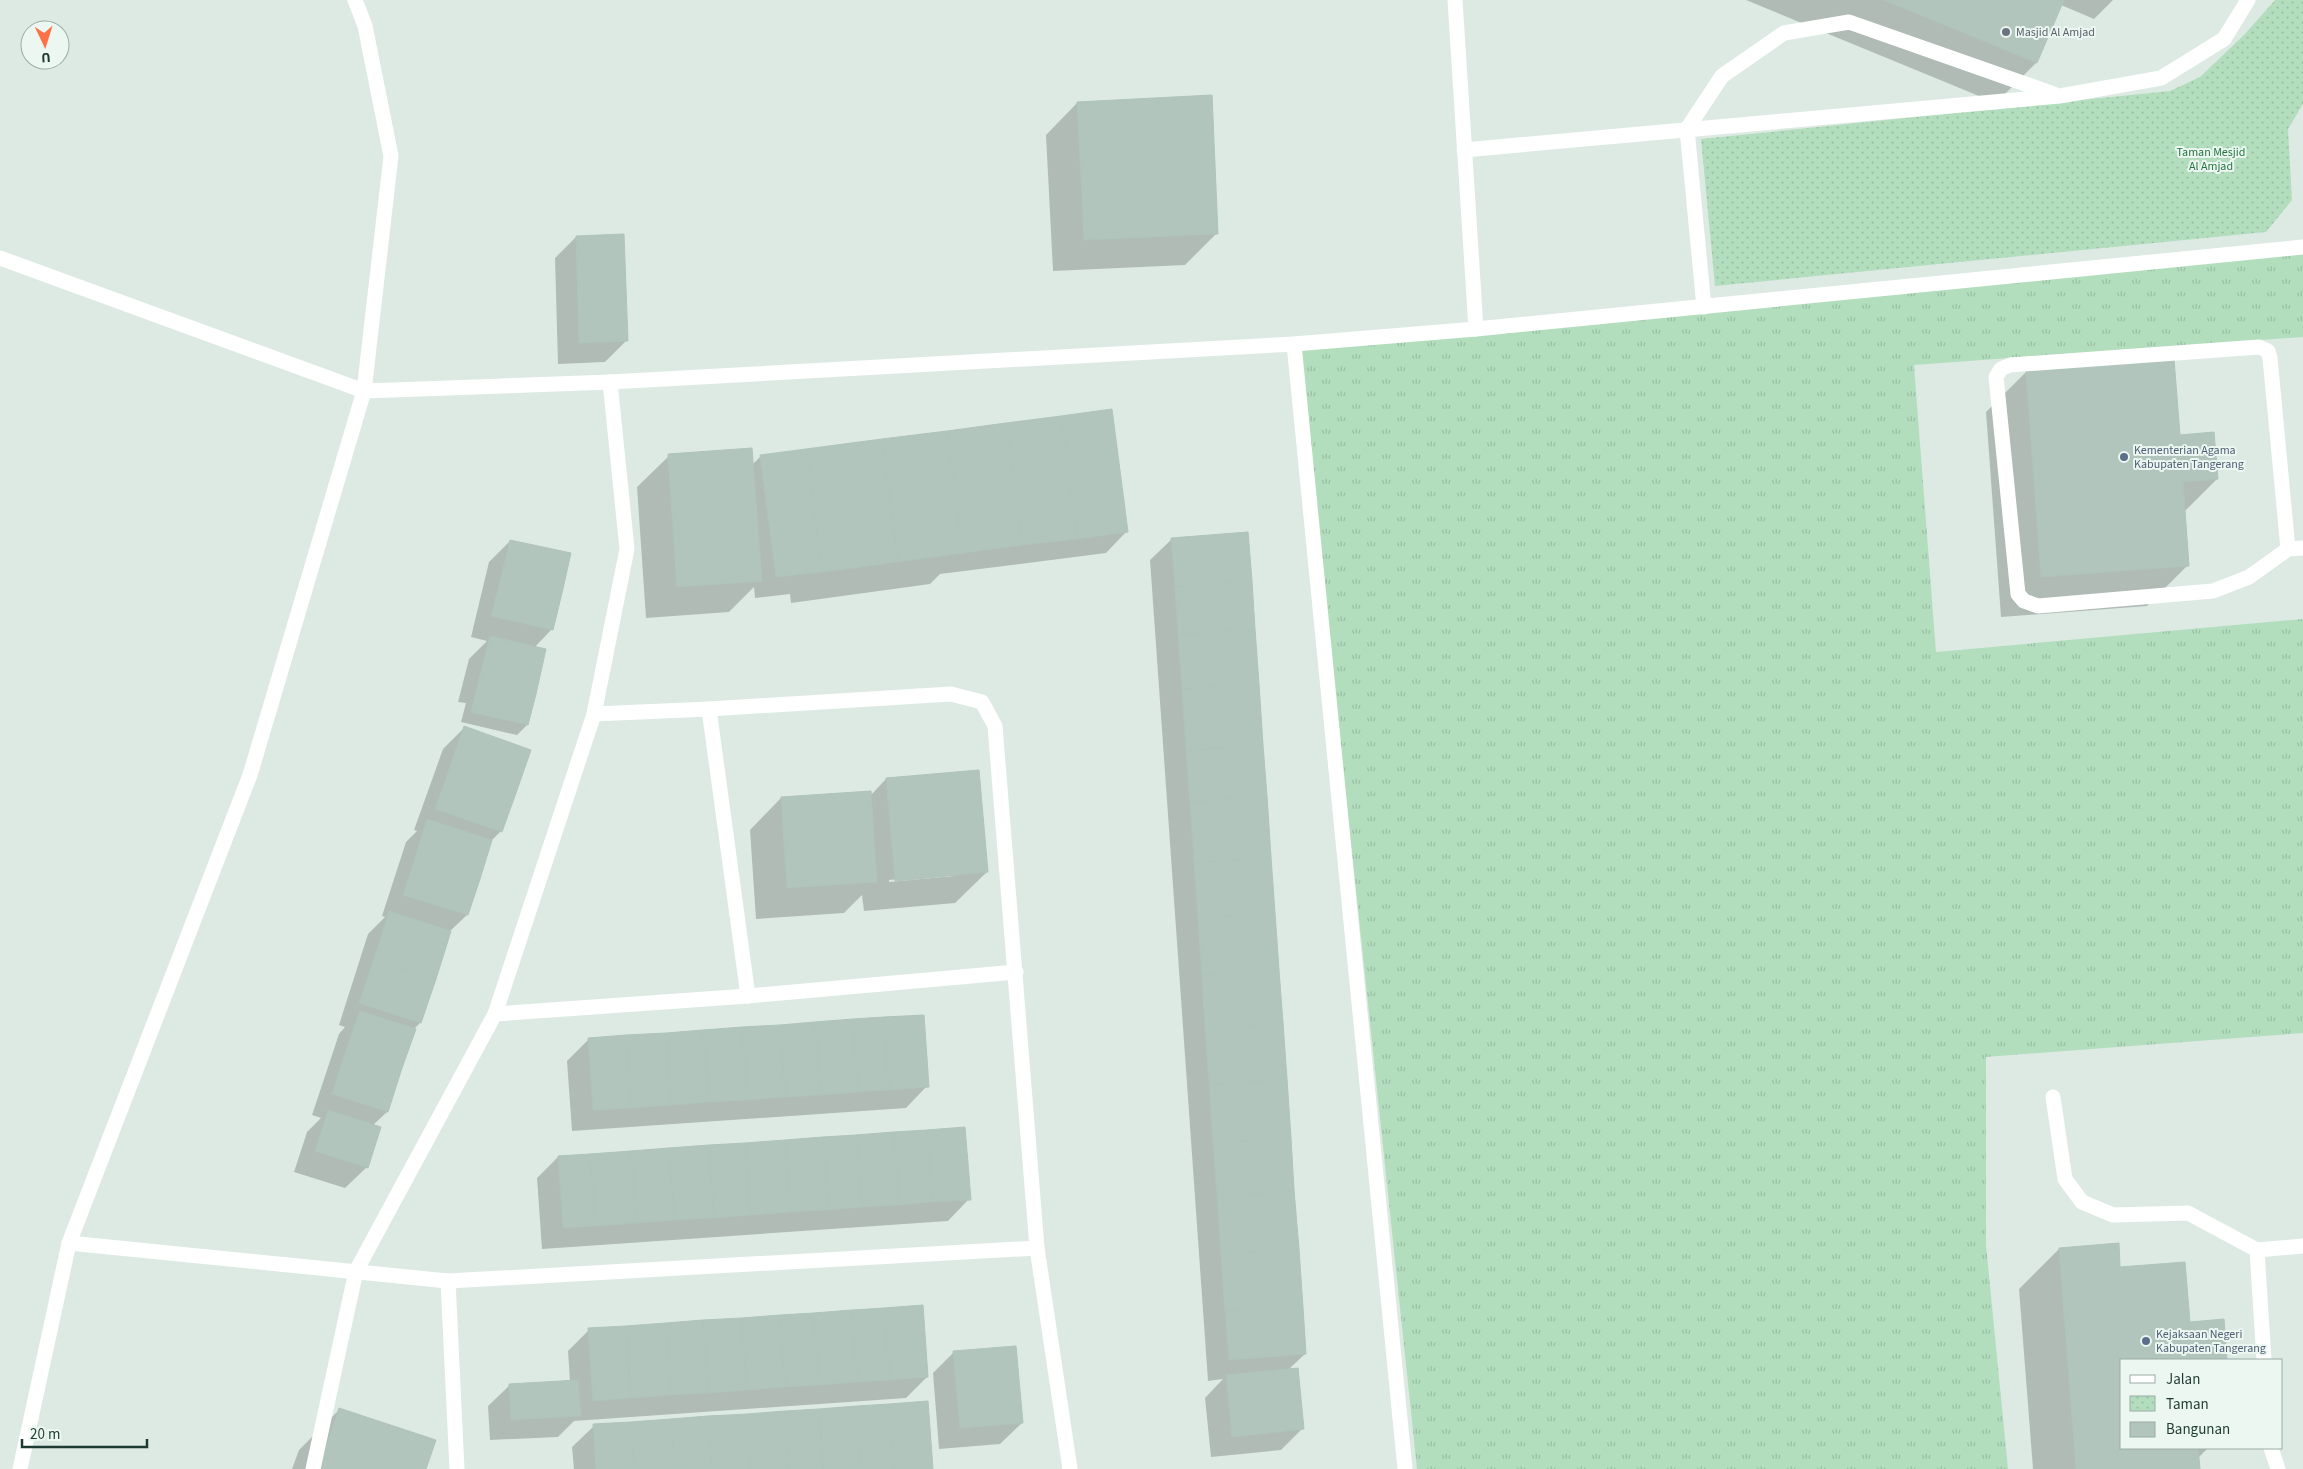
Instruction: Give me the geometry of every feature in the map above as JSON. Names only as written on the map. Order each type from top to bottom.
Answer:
[{"type":"street","points":[[20,1469],[69,1243],[250,775],[364,391],[391,156],[365,26],[356,0]]},
{"type":"street","points":[[1454,0],[1476,329]]},
{"type":"street","points":[[1464,150],[2060,96],[2161,78],[2224,38],[2248,0]]},
{"type":"street","points":[[1704,307],[1687,130],[1722,76],[1784,33],[1849,22],[2060,96]]},
{"type":"street","points":[[0,258],[364,391],[610,382],[1294,344],[1476,329],[2303,247]]},
{"type":"street","points":[[1294,344],[1405,1469]]},
{"type":"street","points":[[2259,347],[2268,351],[2295,549],[2249,577],[2213,591],[2038,606],[2024,601],[2018,594],[1996,377],[2001,370],[2010,365],[2259,347]]},
{"type":"street","points":[[313,1469],[356,1271],[495,1014],[594,714],[627,549],[610,382]]},
{"type":"street","points":[[594,714],[951,694],[982,702],[995,726],[1037,1248],[1070,1469]]},
{"type":"street","points":[[709,709],[748,996]]},
{"type":"street","points":[[495,1014],[748,996],[1016,972]]},
{"type":"street","points":[[2053,1097],[2065,1179],[2082,1202],[2113,1216],[2188,1213],[2257,1250],[2303,1246]]},
{"type":"street","points":[[69,1243],[448,1281],[1037,1248]]},
{"type":"street","points":[[2257,1250],[2264,1359]]},
{"type":"street","points":[[448,1281],[457,1469]]},
{"type":"street","points":[[2271,1449],[2278,1469]]},
{"type":"green space","name":"Taman Mesjid Al Amjad","points":[[2275,0],[2303,0],[2303,104],[2288,129],[2292,200],[2266,232],[1715,286],[1701,139],[2170,91],[2200,77],[2245,34]]},
{"type":"green space","points":[[2303,251],[2303,337],[1914,365],[1936,652],[2303,619],[2303,1033],[1986,1057],[1986,1245],[2008,1469],[1417,1469],[1299,349]]},
{"type":"building","name":"Masjid Al Amjad","points":[[1884,0],[2064,0],[2037,63]]},
{"type":"building","points":[[1212,95],[1218,234],[1084,240],[1077,102]]},
{"type":"building","points":[[624,234],[628,341],[579,343],[576,236]]},
{"type":"building","name":"Kementerian Agama Kabupaten Tangerang","points":[[2174,359],[2180,435],[2214,432],[2218,479],[2183,482],[2189,566],[2041,577],[2026,371]]},
{"type":"building","points":[[1112,409],[1128,532],[1077,539],[1061,416]]},
{"type":"building","points":[[1061,416],[1077,539],[1022,545],[1006,423]]},
{"type":"building","points":[[1006,423],[1022,545],[963,553],[947,431]]},
{"type":"building","points":[[947,431],[963,553],[898,562],[882,439]]},
{"type":"building","points":[[882,439],[898,562],[822,572],[806,449]]},
{"type":"building","points":[[752,448],[762,581],[677,587],[668,454]]},
{"type":"building","points":[[806,449],[822,572],[776,577],[760,455]]},
{"type":"building","points":[[1248,532],[1252,581],[1175,587],[1171,538]]},
{"type":"building","points":[[510,540],[571,553],[562,593],[501,578]]},
{"type":"building","points":[[501,578],[562,593],[553,630],[491,616]]},
{"type":"building","points":[[1252,581],[1255,629],[1178,634],[1175,587]]},
{"type":"building","points":[[1255,629],[1259,684],[1182,689],[1178,634]]},
{"type":"building","points":[[490,636],[546,649],[536,694],[479,680]]},
{"type":"building","points":[[479,680],[536,694],[528,725],[471,712]]},
{"type":"building","points":[[1259,684],[1263,745],[1186,750],[1182,689]]},
{"type":"building","points":[[464,726],[531,750],[516,793],[449,770]]},
{"type":"building","points":[[1263,745],[1267,796],[1190,802],[1186,750]]},
{"type":"building","points":[[449,770],[516,793],[502,832],[435,809]]},
{"type":"building","points":[[979,770],[988,872],[895,881],[886,778]]},
{"type":"building","points":[[871,791],[877,882],[787,888],[781,797]]},
{"type":"building","points":[[1267,796],[1271,857],[1194,863],[1190,802]]},
{"type":"building","points":[[427,819],[492,840],[480,879],[415,858]]},
{"type":"building","points":[[1271,857],[1275,913],[1198,918],[1194,863]]},
{"type":"building","points":[[415,858],[480,879],[468,915],[403,895]]},
{"type":"building","points":[[389,911],[451,931],[436,979],[374,959]]},
{"type":"building","points":[[1275,913],[1279,970],[1202,976],[1198,918]]},
{"type":"building","points":[[374,959],[436,979],[421,1023],[359,1003]]},
{"type":"building","points":[[1279,970],[1283,1023],[1205,1028],[1202,976]]},
{"type":"building","points":[[360,1011],[416,1029],[402,1068],[346,1050]]},
{"type":"building","points":[[924,1015],[929,1087],[889,1090],[884,1017]]},
{"type":"building","points":[[884,1017],[889,1090],[858,1092],[853,1019]]},
{"type":"building","points":[[853,1019],[858,1092],[820,1095],[815,1022]]},
{"type":"building","points":[[815,1022],[820,1095],[785,1097],[780,1025]]},
{"type":"building","points":[[1283,1023],[1287,1079],[1209,1084],[1205,1028]]},
{"type":"building","points":[[780,1025],[785,1097],[747,1100],[742,1027]]},
{"type":"building","points":[[742,1027],[747,1100],[709,1102],[703,1030]]},
{"type":"building","points":[[703,1030],[709,1102],[671,1105],[666,1033]]},
{"type":"building","points":[[666,1033],[671,1105],[631,1108],[626,1035]]},
{"type":"building","points":[[626,1035],[631,1108],[593,1110],[588,1038]]},
{"type":"building","points":[[346,1050],[402,1068],[388,1112],[332,1094]]},
{"type":"building","points":[[1287,1079],[1291,1138],[1213,1143],[1209,1084]]},
{"type":"building","points":[[328,1110],[381,1127],[368,1168],[315,1151]]},
{"type":"building","points":[[965,1127],[971,1200],[932,1202],[927,1130]]},
{"type":"building","points":[[927,1130],[932,1202],[899,1205],[894,1132]]},
{"type":"building","points":[[894,1132],[899,1205],[862,1207],[856,1135]]},
{"type":"building","points":[[856,1135],[862,1207],[828,1210],[823,1137]]},
{"type":"building","points":[[823,1137],[828,1210],[790,1212],[785,1140]]},
{"type":"building","points":[[1291,1138],[1294,1190],[1217,1196],[1213,1143]]},
{"type":"building","points":[[785,1140],[790,1212],[750,1215],[745,1143]]},
{"type":"building","points":[[745,1143],[750,1215],[714,1218],[709,1145]]},
{"type":"building","points":[[709,1145],[714,1218],[674,1220],[669,1148]]},
{"type":"building","points":[[669,1148],[674,1220],[636,1223],[631,1151]]},
{"type":"building","points":[[631,1151],[636,1223],[595,1226],[590,1154]]},
{"type":"building","points":[[590,1154],[595,1226],[563,1228],[558,1156]]},
{"type":"building","points":[[1294,1190],[1299,1249],[1221,1254],[1217,1196]]},
{"type":"building","name":"Kejaksaan Negeri Kabupaten Tangerang","points":[[2119,1243],[2120,1267],[2185,1262],[2190,1322],[2224,1319],[2227,1359],[2120,1359],[2120,1449],[2198,1449],[2200,1469],[2076,1469],[2059,1248]]},
{"type":"building","points":[[1299,1249],[1303,1307],[1225,1312],[1221,1254]]},
{"type":"building","points":[[923,1305],[928,1377],[890,1380],[884,1308]]},
{"type":"building","points":[[1303,1307],[1306,1354],[1229,1360],[1225,1312]]},
{"type":"building","points":[[884,1308],[890,1380],[857,1382],[852,1310]]},
{"type":"building","points":[[852,1310],[857,1382],[819,1385],[814,1313]]},
{"type":"building","points":[[814,1313],[819,1385],[785,1387],[780,1315]]},
{"type":"building","points":[[780,1315],[785,1387],[747,1390],[742,1318]]},
{"type":"building","points":[[742,1318],[747,1390],[708,1393],[703,1320]]},
{"type":"building","points":[[703,1320],[708,1393],[671,1395],[666,1323]]},
{"type":"building","points":[[666,1323],[671,1395],[631,1398],[626,1326]]},
{"type":"building","points":[[626,1326],[631,1398],[593,1401],[588,1328]]},
{"type":"building","points":[[1016,1346],[1023,1423],[960,1428],[953,1351]]},
{"type":"building","points":[[1298,1368],[1304,1429],[1232,1437],[1226,1375]]},
{"type":"building","points":[[578,1380],[581,1416],[511,1420],[509,1384]]},
{"type":"building","points":[[928,1401],[933,1469],[894,1469],[889,1404]]},
{"type":"building","points":[[889,1404],[894,1469],[861,1469],[857,1406]]},
{"type":"building","points":[[857,1406],[861,1469],[823,1469],[819,1409]]},
{"type":"building","points":[[339,1408],[436,1440],[426,1469],[319,1469]]},
{"type":"building","points":[[819,1409],[823,1469],[789,1469],[785,1411]]},
{"type":"building","points":[[785,1411],[789,1469],[751,1469],[747,1414]]},
{"type":"building","points":[[747,1414],[751,1469],[712,1469],[708,1416]]},
{"type":"building","points":[[708,1416],[712,1469],[675,1469],[671,1419]]},
{"type":"building","points":[[671,1419],[675,1469],[634,1469],[631,1422]]},
{"type":"building","points":[[631,1422],[634,1469],[596,1469],[593,1424]]},
{"type":"place","name":"Masjid Al Amjad","points":[[2006,32]]},
{"type":"place","name":"Kementerian Agama Kabupaten Tangerang","points":[[2124,457]]},
{"type":"place","name":"Kejaksaan Negeri Kabupaten Tangerang","points":[[2146,1341]]}]
